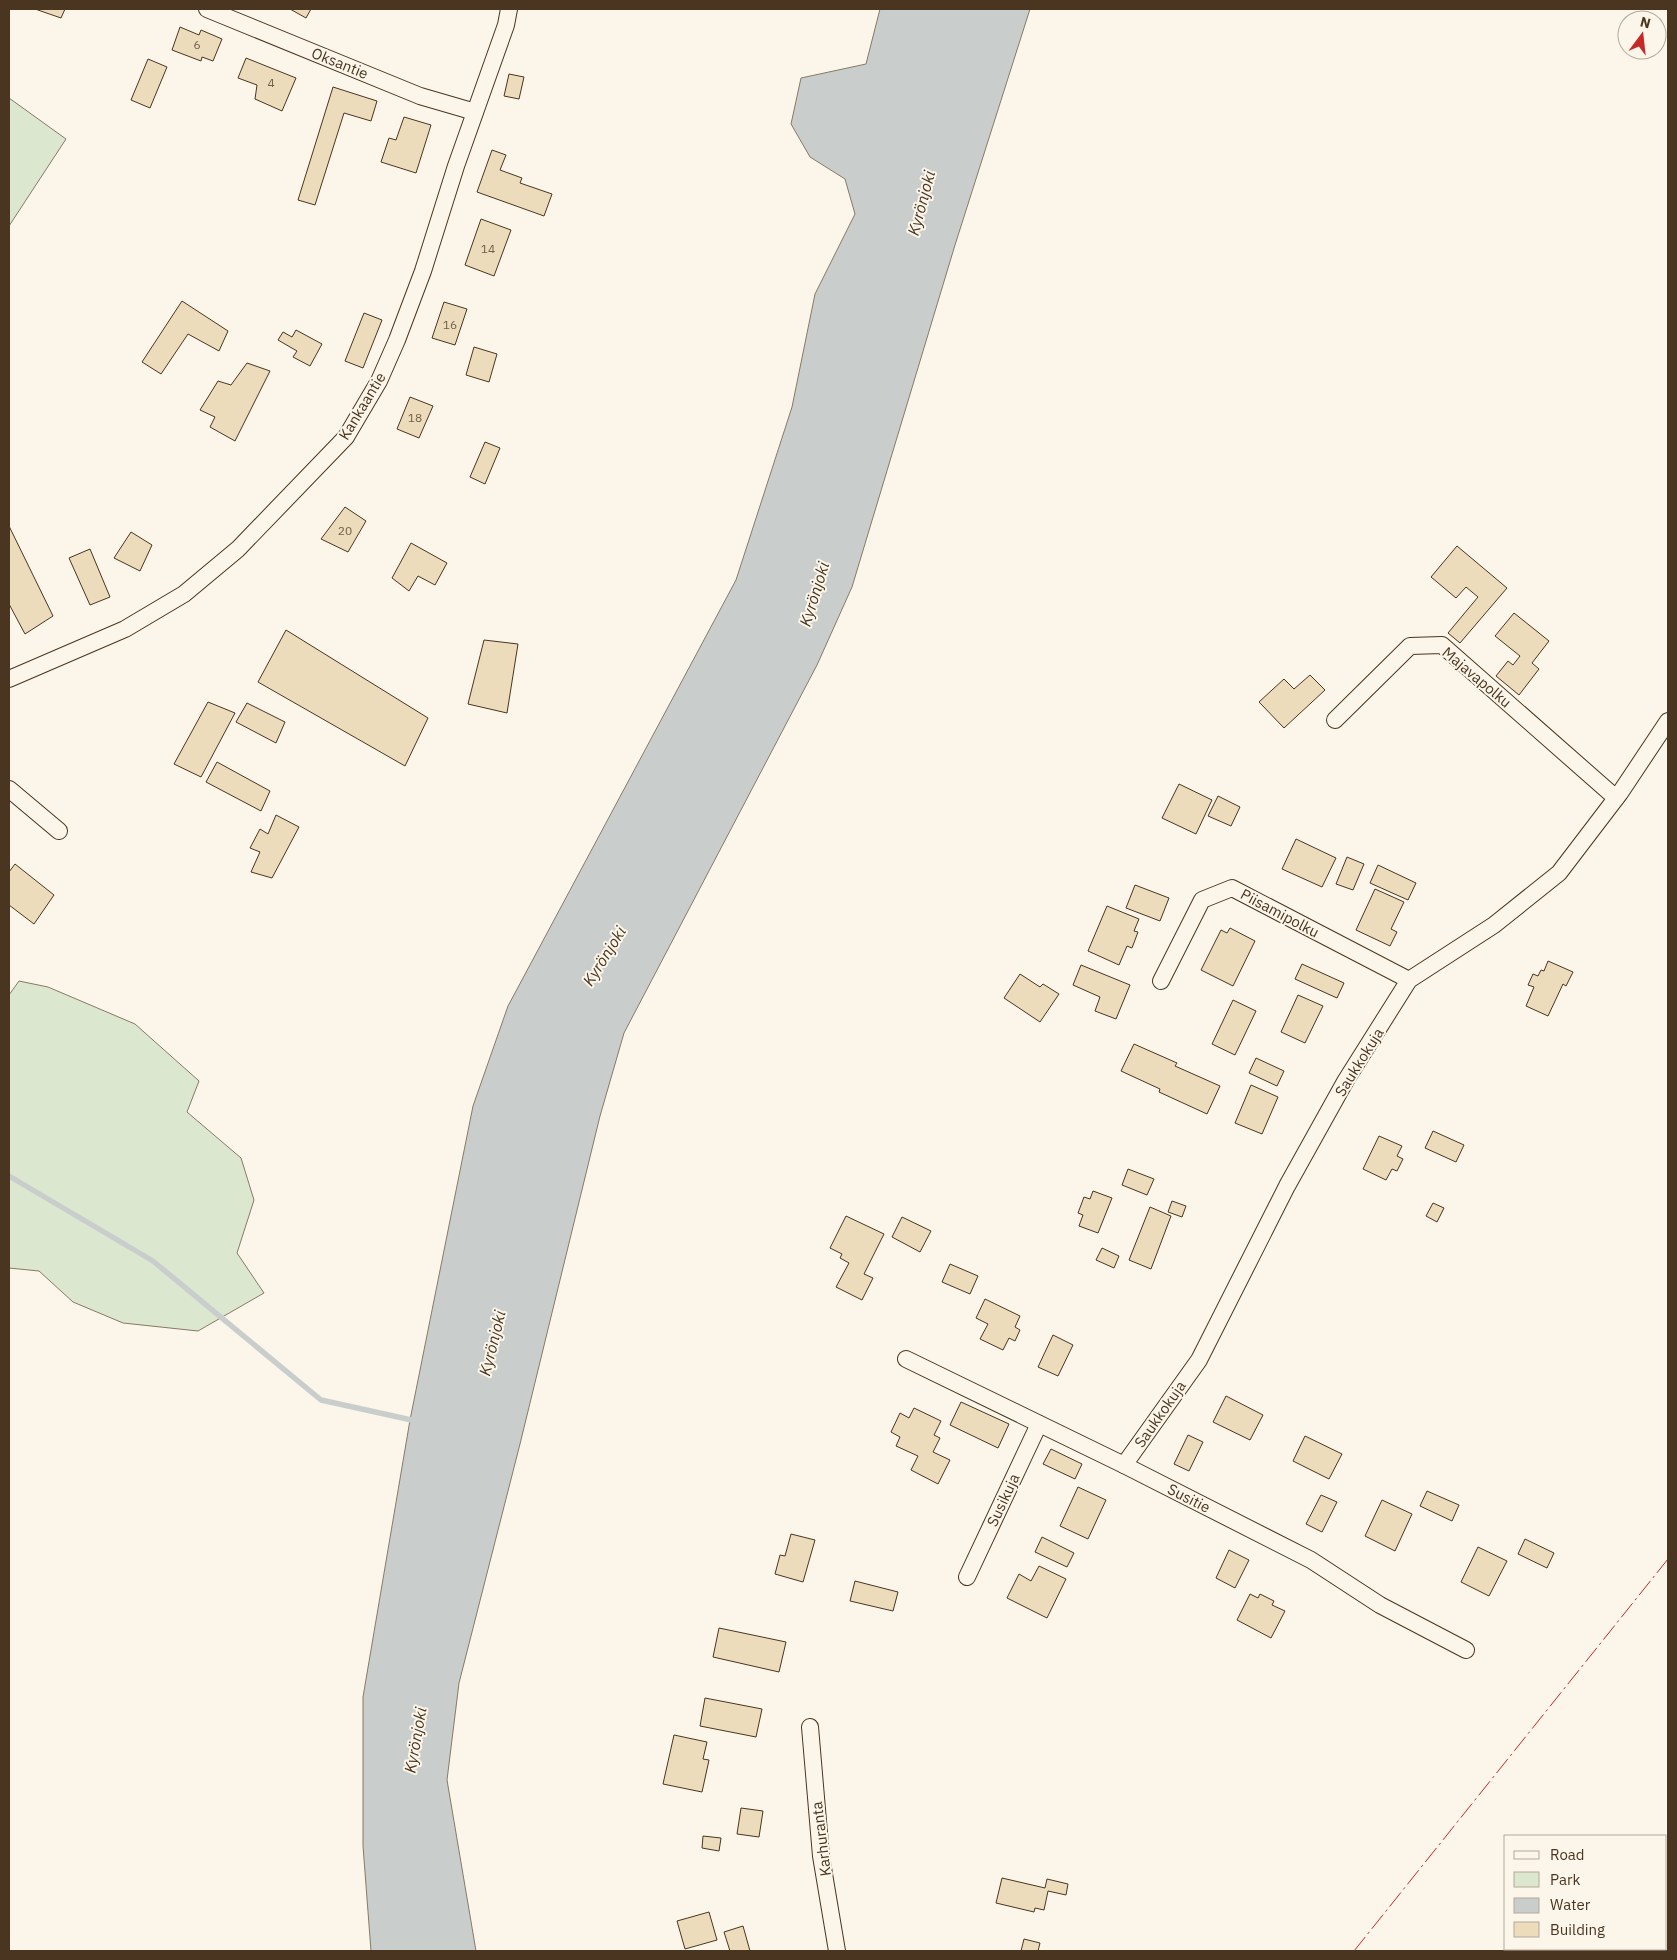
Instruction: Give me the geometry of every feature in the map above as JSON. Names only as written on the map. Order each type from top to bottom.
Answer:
[{"type":"street","name":"Oksantie","points":[[207,9],[420,96],[475,112]]},
{"type":"street","name":"Kankaantie","points":[[9,679],[125,629],[184,594],[238,549],[346,437],[380,381],[397,340],[423,271],[456,166],[506,25],[509,9]]},
{"type":"street","name":"Majavapolku","points":[[1335,720],[1410,646],[1442,645],[1616,798]]},
{"type":"street","name":"Saukkokuja","points":[[1124,1465],[1199,1360],[1292,1178],[1346,1080],[1409,980],[1494,925],[1559,873],[1616,798],[1668,722]]},
{"type":"street","points":[[9,789],[59,830]]},
{"type":"street","name":"Piisamipolku","points":[[1162,981],[1202,900],[1232,888],[1409,980]]},
{"type":"street","name":"Susitie","points":[[906,1359],[1124,1465],[1311,1560],[1380,1604],[1466,1650]]},
{"type":"street","name":"Susikuja","points":[[968,1577],[1039,1424]]},
{"type":"street","name":"Karhuranta","points":[[810,1727],[821,1856],[837,1951]]},
{"type":"green space","points":[[9,98],[66,139],[9,226]]},
{"type":"green space","points":[[19,981],[48,987],[135,1024],[199,1081],[187,1112],[241,1158],[254,1200],[237,1253],[264,1293],[198,1331],[123,1323],[73,1302],[39,1271],[9,1268],[9,995]]},
{"type":"water","name":"Kyrönjoki","points":[[880,9],[1030,9],[955,245],[852,587],[817,665],[624,1033],[600,1116],[520,1444],[459,1683],[447,1780],[476,1951],[371,1951],[363,1846],[363,1697],[410,1420],[473,1106],[508,1006],[736,580],[792,407],[815,294],[855,214],[845,179],[810,157],[791,124],[801,78],[866,64]]},
{"type":"building","points":[[35,9],[65,9],[61,18]]},
{"type":"building","points":[[290,9],[311,9],[306,18]]},
{"type":"building","points":[[180,27],[199,35],[201,30],[222,39],[213,61],[202,57],[201,61],[172,50]]},
{"type":"building","points":[[246,58],[296,78],[282,111],[255,99],[257,85],[238,78]]},
{"type":"building","points":[[148,59],[167,67],[150,108],[131,100]]},
{"type":"building","points":[[509,74],[524,77],[519,99],[504,96]]},
{"type":"building","points":[[333,87],[377,101],[371,121],[344,113],[315,205],[298,200]]},
{"type":"building","points":[[404,117],[431,125],[416,173],[381,162],[389,138],[396,140]]},
{"type":"building","points":[[492,150],[506,155],[500,170],[522,178],[520,183],[552,194],[544,216],[477,192]]},
{"type":"building","points":[[481,219],[511,230],[494,276],[465,265]]},
{"type":"building","points":[[182,301],[228,331],[219,351],[188,334],[161,374],[142,362]]},
{"type":"building","points":[[444,302],[467,309],[455,345],[432,338]]},
{"type":"building","points":[[364,313],[382,320],[363,368],[345,361]]},
{"type":"building","points":[[296,330],[322,344],[310,366],[293,357],[297,351],[278,340],[283,332],[292,337]]},
{"type":"building","points":[[474,347],[497,354],[489,382],[466,375]]},
{"type":"building","points":[[247,363],[270,371],[235,441],[210,427],[215,417],[200,410],[218,381],[231,385]]},
{"type":"building","points":[[410,397],[433,406],[419,438],[397,429]]},
{"type":"building","points":[[485,442],[500,448],[485,484],[470,477]]},
{"type":"building","points":[[345,507],[366,521],[348,552],[321,539]]},
{"type":"building","points":[[9,526],[53,616],[25,634],[9,604]]},
{"type":"building","points":[[131,532],[152,545],[140,571],[114,558]]},
{"type":"building","points":[[411,543],[447,563],[435,585],[418,576],[409,591],[392,578]]},
{"type":"building","points":[[1457,546],[1507,588],[1460,643],[1448,633],[1478,597],[1466,587],[1456,598],[1431,577]]},
{"type":"building","points":[[90,549],[110,597],[90,605],[69,558]]},
{"type":"building","points":[[1514,613],[1549,641],[1532,663],[1539,669],[1519,695],[1496,676],[1508,661],[1513,665],[1520,656],[1495,636]]},
{"type":"building","points":[[286,630],[428,718],[405,766],[258,682]]},
{"type":"building","points":[[484,640],[518,644],[507,713],[468,704]]},
{"type":"building","points":[[1310,675],[1325,690],[1284,728],[1259,702],[1284,679],[1294,689]]},
{"type":"building","points":[[208,702],[235,713],[201,777],[174,764]]},
{"type":"building","points":[[247,703],[285,722],[276,743],[236,722]]},
{"type":"building","points":[[217,762],[270,791],[261,811],[206,782]]},
{"type":"building","points":[[1179,784],[1212,800],[1196,834],[1162,818]]},
{"type":"building","points":[[1218,796],[1240,807],[1231,826],[1208,816]]},
{"type":"building","points":[[276,815],[299,827],[272,878],[251,872],[260,852],[250,848],[260,829],[268,834]]},
{"type":"building","points":[[1296,839],[1336,858],[1322,887],[1282,869]]},
{"type":"building","points":[[1347,857],[1364,864],[1353,890],[1336,884]]},
{"type":"building","points":[[15,864],[54,895],[34,924],[9,905],[9,872]]},
{"type":"building","points":[[1378,865],[1416,883],[1408,900],[1370,883]]},
{"type":"building","points":[[1135,885],[1169,898],[1160,921],[1126,908]]},
{"type":"building","points":[[1375,889],[1404,902],[1391,929],[1397,932],[1390,946],[1356,930]]},
{"type":"building","points":[[1107,906],[1139,919],[1134,931],[1138,932],[1132,948],[1127,946],[1119,965],[1088,951]]},
{"type":"building","points":[[1230,928],[1255,941],[1233,986],[1201,970],[1221,930],[1227,933]]},
{"type":"building","points":[[1548,961],[1573,972],[1566,986],[1563,984],[1548,1016],[1526,1006],[1534,987],[1528,985],[1533,974],[1538,976],[1541,970],[1544,971]]},
{"type":"building","points":[[1302,964],[1344,983],[1337,998],[1295,979]]},
{"type":"building","points":[[1081,965],[1130,985],[1116,1019],[1095,1011],[1100,997],[1073,985]]},
{"type":"building","points":[[1020,974],[1040,987],[1043,984],[1059,994],[1040,1022],[1004,998]]},
{"type":"building","points":[[1298,995],[1323,1006],[1305,1043],[1281,1032]]},
{"type":"building","points":[[1233,1000],[1256,1011],[1235,1055],[1212,1044]]},
{"type":"building","points":[[1134,1044],[1177,1063],[1175,1066],[1220,1086],[1207,1114],[1159,1092],[1160,1089],[1121,1071]]},
{"type":"building","points":[[1256,1058],[1284,1071],[1277,1086],[1249,1073]]},
{"type":"building","points":[[1251,1085],[1278,1097],[1262,1134],[1235,1123]]},
{"type":"building","points":[[1433,1131],[1464,1145],[1456,1162],[1425,1148]]},
{"type":"building","points":[[1379,1136],[1402,1146],[1397,1156],[1403,1159],[1397,1171],[1392,1169],[1386,1180],[1363,1169]]},
{"type":"building","points":[[1128,1169],[1154,1179],[1147,1195],[1122,1185]]},
{"type":"building","points":[[1093,1191],[1112,1198],[1098,1233],[1079,1226],[1083,1215],[1078,1213],[1084,1197],[1090,1199]]},
{"type":"building","points":[[1172,1201],[1186,1206],[1182,1217],[1168,1212]]},
{"type":"building","points":[[1433,1203],[1444,1208],[1437,1222],[1426,1216]]},
{"type":"building","points":[[1150,1207],[1171,1216],[1151,1269],[1129,1260]]},
{"type":"building","points":[[846,1216],[884,1234],[864,1274],[873,1278],[862,1300],[836,1287],[849,1263],[840,1258],[842,1254],[830,1248]]},
{"type":"building","points":[[902,1217],[931,1231],[920,1252],[892,1237]]},
{"type":"building","points":[[1102,1248],[1119,1256],[1114,1268],[1096,1260]]},
{"type":"building","points":[[950,1264],[978,1276],[970,1294],[942,1282]]},
{"type":"building","points":[[985,1299],[1020,1316],[1015,1327],[1020,1330],[1015,1341],[1009,1338],[1003,1350],[980,1339],[988,1324],[976,1318]]},
{"type":"building","points":[[1053,1335],[1073,1345],[1058,1376],[1038,1367]]},
{"type":"building","points":[[1226,1396],[1263,1415],[1250,1440],[1213,1422]]},
{"type":"building","points":[[961,1402],[1009,1424],[998,1448],[950,1425]]},
{"type":"building","points":[[914,1408],[941,1421],[934,1435],[940,1438],[933,1452],[950,1460],[938,1484],[911,1470],[918,1456],[896,1446],[900,1437],[891,1432],[900,1413],[909,1418]]},
{"type":"building","points":[[1188,1435],[1203,1442],[1189,1471],[1174,1464]]},
{"type":"building","points":[[1305,1436],[1342,1454],[1329,1479],[1293,1461]]},
{"type":"building","points":[[1051,1449],[1082,1464],[1075,1479],[1043,1464]]},
{"type":"building","points":[[1078,1487],[1106,1500],[1088,1539],[1060,1526]]},
{"type":"building","points":[[1427,1491],[1459,1505],[1452,1521],[1420,1506]]},
{"type":"building","points":[[1321,1495],[1337,1502],[1322,1532],[1306,1524]]},
{"type":"building","points":[[1382,1500],[1412,1514],[1395,1551],[1365,1536]]},
{"type":"building","points":[[791,1534],[815,1540],[803,1582],[775,1574],[780,1555],[785,1556]]},
{"type":"building","points":[[1042,1537],[1074,1553],[1067,1567],[1035,1552]]},
{"type":"building","points":[[1525,1539],[1554,1553],[1547,1568],[1518,1554]]},
{"type":"building","points":[[1478,1547],[1507,1561],[1489,1596],[1461,1582]]},
{"type":"building","points":[[1229,1550],[1249,1560],[1235,1588],[1216,1578]]},
{"type":"building","points":[[1039,1566],[1066,1579],[1047,1618],[1007,1598],[1019,1574],[1031,1581]]},
{"type":"building","points":[[855,1581],[898,1592],[893,1611],[850,1601]]},
{"type":"building","points":[[1250,1594],[1258,1598],[1260,1594],[1274,1601],[1272,1605],[1285,1611],[1271,1638],[1237,1620]]},
{"type":"building","points":[[719,1628],[786,1642],[779,1672],[713,1657]]},
{"type":"building","points":[[705,1698],[762,1709],[756,1737],[700,1726]]},
{"type":"building","points":[[674,1735],[707,1742],[703,1759],[709,1760],[702,1792],[663,1784]]},
{"type":"building","points":[[741,1808],[763,1811],[759,1837],[737,1834]]},
{"type":"building","points":[[703,1836],[721,1838],[719,1851],[702,1848]]},
{"type":"building","points":[[1002,1878],[1045,1888],[1047,1879],[1068,1884],[1066,1895],[1048,1891],[1044,1910],[1035,1908],[1034,1912],[996,1903]]},
{"type":"building","points":[[709,1912],[717,1940],[685,1949],[677,1921]]},
{"type":"building","points":[[743,1926],[750,1951],[730,1951],[724,1932]]},
{"type":"building","points":[[1024,1939],[1040,1943],[1038,1951],[1021,1951]]},
{"type":"waterway","points":[[9,1176],[153,1261],[321,1400],[416,1421]]},
{"type":"power","points":[[1354,1951],[1668,1559]]}]
